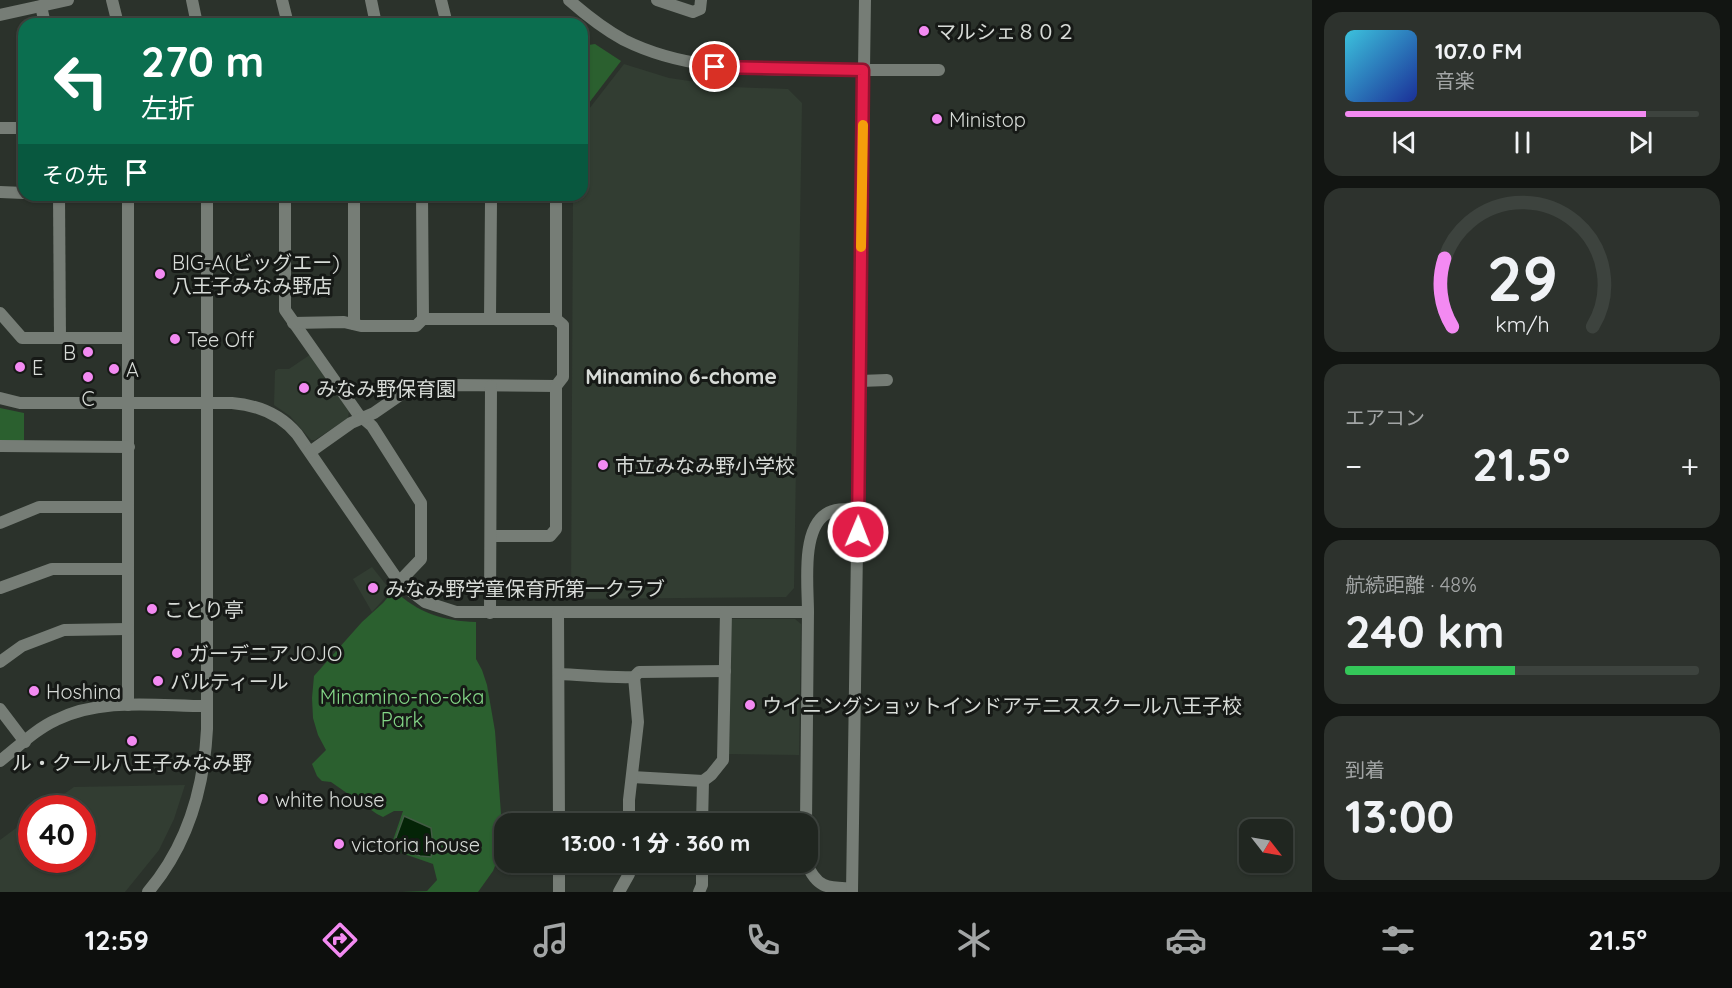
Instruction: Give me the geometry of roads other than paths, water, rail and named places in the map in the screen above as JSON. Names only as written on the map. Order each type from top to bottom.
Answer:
[{"type":"street","points":[[0,15],[68,0]]},
{"type":"street","points":[[112,0],[116,18]]},
{"type":"street","points":[[192,0],[196,18]]},
{"type":"street","points":[[282,0],[286,18]]},
{"type":"street","points":[[370,0],[374,18]]},
{"type":"street","points":[[441,0],[446,18]]},
{"type":"street","points":[[569,0],[582,18]]},
{"type":"street","points":[[657,0],[693,12],[700,9],[701,0]]},
{"type":"street","points":[[810,873],[821,884],[852,890],[865,0]]},
{"type":"street","points":[[41,6],[44,18]]},
{"type":"street","points":[[588,22],[638,46],[700,65],[754,69],[939,70]]},
{"type":"street","points":[[0,128],[18,128]]},
{"type":"street","points":[[0,192],[18,193]]},
{"type":"street","points":[[59,201],[60,338]]},
{"type":"street","points":[[128,201],[128,705]]},
{"type":"street","points":[[148,892],[174,854],[192,812],[204,770],[207,706],[207,201]]},
{"type":"street","points":[[285,201],[285,310],[354,409],[372,426],[421,503],[421,559],[399,582]]},
{"type":"street","points":[[354,201],[354,324]]},
{"type":"street","points":[[422,201],[423,319]]},
{"type":"street","points":[[490,319],[491,201]]},
{"type":"street","points":[[556,201],[556,319]]},
{"type":"street","points":[[0,313],[22,338],[127,338]]},
{"type":"street","points":[[293,323],[416,326],[423,319],[556,319],[563,326],[563,377],[556,386],[556,530],[549,536],[491,536]]},
{"type":"street","points":[[860,381],[887,380]]},
{"type":"street","points":[[310,452],[351,423],[374,413],[408,391],[435,390],[447,385],[556,386]]},
{"type":"street","points":[[490,613],[491,386]]},
{"type":"street","points":[[0,398],[20,403],[241,404],[265,410],[289,425],[399,582],[421,599],[443,609],[465,614],[808,612]]},
{"type":"street","points":[[0,446],[129,447]]},
{"type":"street","points":[[0,523],[39,507],[128,507]]},
{"type":"street","points":[[806,813],[809,545],[813,529],[828,513],[858,509]]},
{"type":"street","points":[[0,588],[52,568],[128,569]]},
{"type":"street","points":[[558,612],[559,813]]},
{"type":"street","points":[[632,777],[703,781],[723,760],[726,612]]},
{"type":"street","points":[[0,662],[22,646],[64,630],[128,629]]},
{"type":"street","points":[[559,674],[600,675],[614,678],[634,677],[639,672],[725,671]]},
{"type":"street","points":[[630,813],[638,722],[634,677]]},
{"type":"street","points":[[0,761],[53,721],[73,712],[96,706],[207,706]]},
{"type":"street","points":[[0,709],[25,742]]},
{"type":"street","points":[[702,813],[703,781]]},
{"type":"street","points":[[559,873],[559,892]]},
{"type":"street","points":[[619,892],[628,873]]},
{"type":"street","points":[[699,892],[702,885],[702,873]]},
{"type":"place","name":"マルシェ８０２","points":[[924,31]]},
{"type":"place","name":"Ministop","points":[[937,119]]},
{"type":"place","name":"BIG-A(ビッグエー) 八王子みなみ野店","points":[[160,274]]},
{"type":"place","name":"Tee Off","points":[[175,339]]},
{"type":"place","name":"B","points":[[88,352]]},
{"type":"place","name":"E","points":[[20,367]]},
{"type":"place","name":"A","points":[[114,369]]},
{"type":"place","name":"C","points":[[88,377]]},
{"type":"place","name":"みなみ野保育園","points":[[304,388]]},
{"type":"place","name":"市立みなみ野小学校","points":[[603,465]]},
{"type":"place","name":"みなみ野学童保育所第一クラブ","points":[[373,588]]},
{"type":"place","name":"ことり亭","points":[[152,609]]},
{"type":"place","name":"ガーデニアJOJO","points":[[177,653]]},
{"type":"place","name":"パルティール","points":[[158,681]]},
{"type":"place","name":"Hoshina","points":[[34,691]]},
{"type":"place","name":"ウイニングショットインドアテニススクール八王子校","points":[[750,705]]},
{"type":"place","name":"ル・クール八王子みなみ野","points":[[132,741]]},
{"type":"place","name":"white house","points":[[263,799]]},
{"type":"place","name":"victoria house","points":[[339,844]]},
{"type":"district","name":"Minamino 6-chome","points":[[681,376]]},
{"type":"park label","name":"Minamino-no-oka Park","points":[[402,708]]}]
